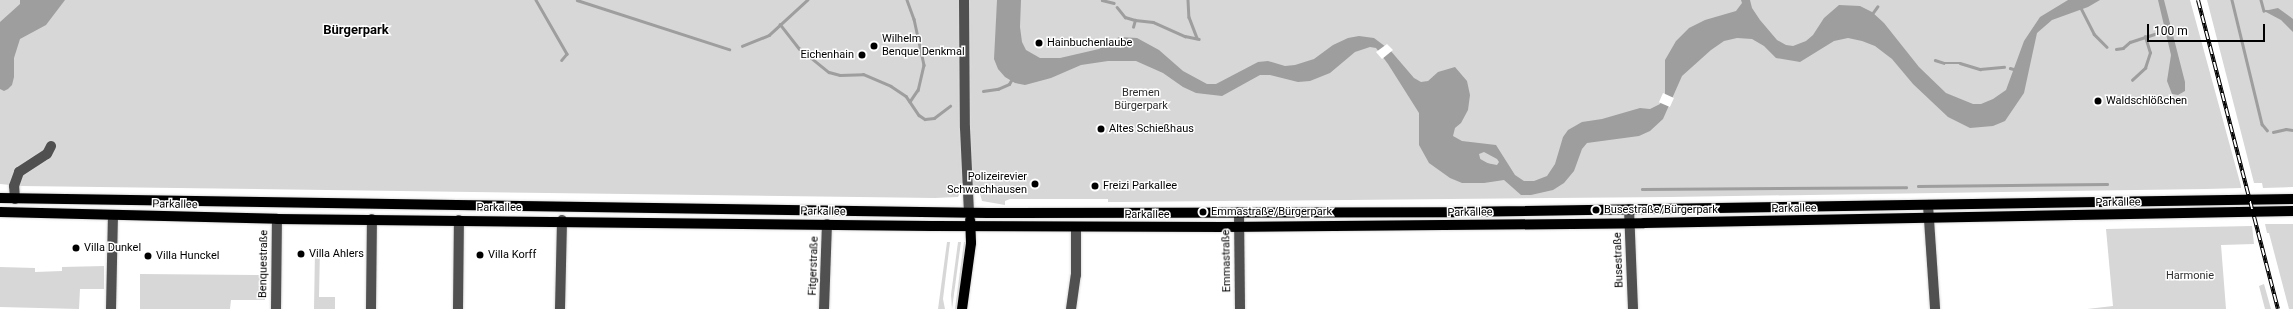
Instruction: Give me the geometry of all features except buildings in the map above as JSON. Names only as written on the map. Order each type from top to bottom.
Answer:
[{"type":"main road","name":"Parkallee","points":[[0,198],[969,213],[1630,209],[2293,199]]},
{"type":"main road","points":[[562,207],[562,220]]},
{"type":"main road","name":"Parkallee","points":[[0,212],[277,219],[562,220],[970,226],[1239,227],[1928,219],[2293,212]]},
{"type":"main road","points":[[962,309],[971,243],[969,213]]},
{"type":"street","points":[[964,0],[965,128],[969,213]]},
{"type":"street","points":[[15,199],[14,186],[19,172],[47,154],[50,146]]},
{"type":"street","points":[[1928,205],[1936,309]]},
{"type":"street","name":"Busestraße","points":[[1630,209],[1633,309]]},
{"type":"street","name":"Emmastraße","points":[[1239,212],[1240,309]]},
{"type":"street","points":[[111,309],[113,216]]},
{"type":"street","name":"Benquestraße","points":[[276,309],[277,219]]},
{"type":"street","points":[[371,309],[372,219]]},
{"type":"street","points":[[458,309],[459,220]]},
{"type":"street","points":[[560,309],[562,220]]},
{"type":"street","name":"Fitgerstraße","points":[[824,309],[827,224]]},
{"type":"street","points":[[1071,309],[1076,275],[1076,227]]},
{"type":"green space","name":"Bremen Bürgerpark","points":[[0,0],[2190,0],[2241,188],[1670,197],[1119,202],[1108,202],[1108,199],[1010,199],[1005,201],[1005,205],[982,201],[979,190],[960,193],[958,197],[935,198],[21,186],[0,184]]},
{"type":"green space","points":[[2207,0],[2293,0],[2293,187],[2263,188],[2262,183],[2254,183]]},
{"type":"green space","points":[[2265,224],[2293,224],[2293,309],[2289,309],[2269,233],[2267,233]]},
{"type":"green space","name":"Harmonie","points":[[2252,226],[2254,244],[2221,245],[2226,309],[2087,309],[2113,306],[2106,229]]},
{"type":"green space","points":[[947,242],[950,242],[943,299],[945,309],[938,309]]},
{"type":"green space","points":[[958,242],[961,242],[952,309],[951,295]]},
{"type":"green space","points":[[964,242],[966,242],[958,309],[955,309]]},
{"type":"green space","points":[[315,250],[320,250],[319,297],[335,297],[335,309],[314,309]]},
{"type":"green space","points":[[104,266],[104,289],[80,289],[79,309],[0,307],[0,267],[35,268],[35,272],[62,271],[62,267]]},
{"type":"green space","points":[[140,274],[265,275],[265,300],[231,300],[230,309],[140,309]]},
{"type":"green space","points":[[2264,284],[2271,309],[2265,309],[2259,286]]},
{"type":"shaded area","points":[[20,0],[65,0],[46,25],[20,39],[14,58],[14,77],[12,85],[4,91],[0,89],[0,22],[20,4]]},
{"type":"shaded area","points":[[997,0],[1021,0],[1020,27],[1022,42],[1026,50],[1040,58],[1060,58],[1099,49],[1119,37],[1137,38],[1159,50],[1183,71],[1207,84],[1216,84],[1258,62],[1268,61],[1285,66],[1295,65],[1314,59],[1333,45],[1348,38],[1359,36],[1374,38],[1390,50],[1414,78],[1421,82],[1428,81],[1438,72],[1455,67],[1467,81],[1470,95],[1468,110],[1461,123],[1455,128],[1453,136],[1462,141],[1496,145],[1515,175],[1524,181],[1534,181],[1547,176],[1555,164],[1563,137],[1568,130],[1582,122],[1602,119],[1640,108],[1650,109],[1660,104],[1665,94],[1665,60],[1676,41],[1689,28],[1705,20],[1736,11],[1742,3],[1741,0],[1750,0],[1752,8],[1760,20],[1777,40],[1786,45],[1793,46],[1806,41],[1813,35],[1824,18],[1839,5],[1860,6],[1872,12],[1884,23],[1919,67],[1946,93],[1973,104],[1981,104],[1993,99],[2006,90],[2024,41],[2040,17],[2068,0],[2100,0],[2088,7],[2052,20],[2037,33],[2024,93],[2005,121],[1993,126],[1970,128],[1948,117],[1913,84],[1892,59],[1875,46],[1862,41],[1848,38],[1834,41],[1800,62],[1776,58],[1764,46],[1752,39],[1737,38],[1724,41],[1711,50],[1682,76],[1663,119],[1650,131],[1639,136],[1587,143],[1582,149],[1574,171],[1564,183],[1553,190],[1531,195],[1521,195],[1504,180],[1484,183],[1462,183],[1450,178],[1429,163],[1419,145],[1419,113],[1376,48],[1370,47],[1355,52],[1330,73],[1310,81],[1298,82],[1270,75],[1260,75],[1222,96],[1196,93],[1183,87],[1163,73],[1136,61],[1108,61],[1081,65],[1051,78],[1025,85],[1015,83],[1005,77],[998,69],[994,59]],"holes":[[[1484,152],[1497,159],[1499,162],[1497,165],[1481,162],[1479,154]]]},
{"type":"shaded area","points":[[2158,0],[2164,0],[2185,82],[2185,91],[2178,95],[2172,94],[2167,81],[2171,55]]},
{"type":"shaded area","points":[[2278,8],[2293,19],[2293,32],[2281,20],[2264,11]]},
{"type":"pier","points":[[1387,44],[1393,50],[1382,59],[1376,52]]},
{"type":"pier","points":[[1663,93],[1674,98],[1670,107],[1659,102]]},
{"type":"waterway","points":[[536,0],[567,54],[562,60]]},
{"type":"waterway","points":[[577,0],[729,49]]},
{"type":"waterway","points":[[742,46],[769,35],[807,0]]},
{"type":"waterway","points":[[907,0],[914,19],[924,65],[918,90],[910,102]]},
{"type":"waterway","points":[[1102,0],[1114,3]]},
{"type":"waterway","points":[[1188,0],[1189,17],[1197,38]]},
{"type":"waterway","points":[[2232,0],[2262,124],[2267,130]]},
{"type":"waterway","points":[[2261,0],[2264,11],[2267,11]]},
{"type":"waterway","points":[[1117,7],[1125,17],[1153,22],[1185,36],[1199,39]]},
{"type":"waterway","points":[[1872,14],[1877,7]]},
{"type":"waterway","points":[[2081,8],[2094,34],[2107,47]]},
{"type":"waterway","points":[[1133,27],[1135,20]]},
{"type":"waterway","points":[[780,24],[799,48],[829,72],[840,75],[863,74],[891,86],[906,96],[919,115],[925,119],[934,118],[950,106]]},
{"type":"waterway","points":[[2116,49],[2123,48],[2130,42],[2155,34]]},
{"type":"waterway","points":[[2132,80],[2145,68],[2150,53],[2145,37]]},
{"type":"waterway","points":[[1935,60],[1944,63],[1960,63],[1980,69],[2004,67]]},
{"type":"waterway","points":[[2010,68],[2017,70]]},
{"type":"waterway","points":[[983,91],[998,89],[1009,84],[1012,79]]},
{"type":"waterway","points":[[2273,132],[2286,129],[2293,130]]},
{"type":"waterway","points":[[1478,159],[1489,165]]},
{"type":"waterway","points":[[1918,186],[2107,184]]},
{"type":"waterway","points":[[1642,189],[1906,187]]},
{"type":"railway","points":[[2198,0],[2278,309]]},
{"type":"place","name":"Hainbuchenlaube","points":[[1039,43]]},
{"type":"place","name":"Wilhelm Benque Denkmal","points":[[874,46]]},
{"type":"place","name":"Eichenhain","points":[[862,55]]},
{"type":"place","name":"Waldschlößchen","points":[[2098,101]]},
{"type":"place","name":"Altes Schießhaus","points":[[1101,129]]},
{"type":"place","name":"Polizeirevier Schwachhausen","points":[[1035,184]]},
{"type":"place","name":"Freizi Parkallee","points":[[1095,186]]},
{"type":"place","name":"Busestraße/Bürgerpark","points":[[1596,210]]},
{"type":"place","name":"Emmastraße/Bürgerpark","points":[[1203,212]]},
{"type":"place","name":"Villa Dunkel","points":[[76,248]]},
{"type":"place","name":"Villa Ahlers","points":[[301,254]]},
{"type":"place","name":"Villa Korff","points":[[480,255]]},
{"type":"place","name":"Villa Hunckel","points":[[148,256]]},
{"type":"district","name":"Bürgerpark","points":[[356,30]]}]
